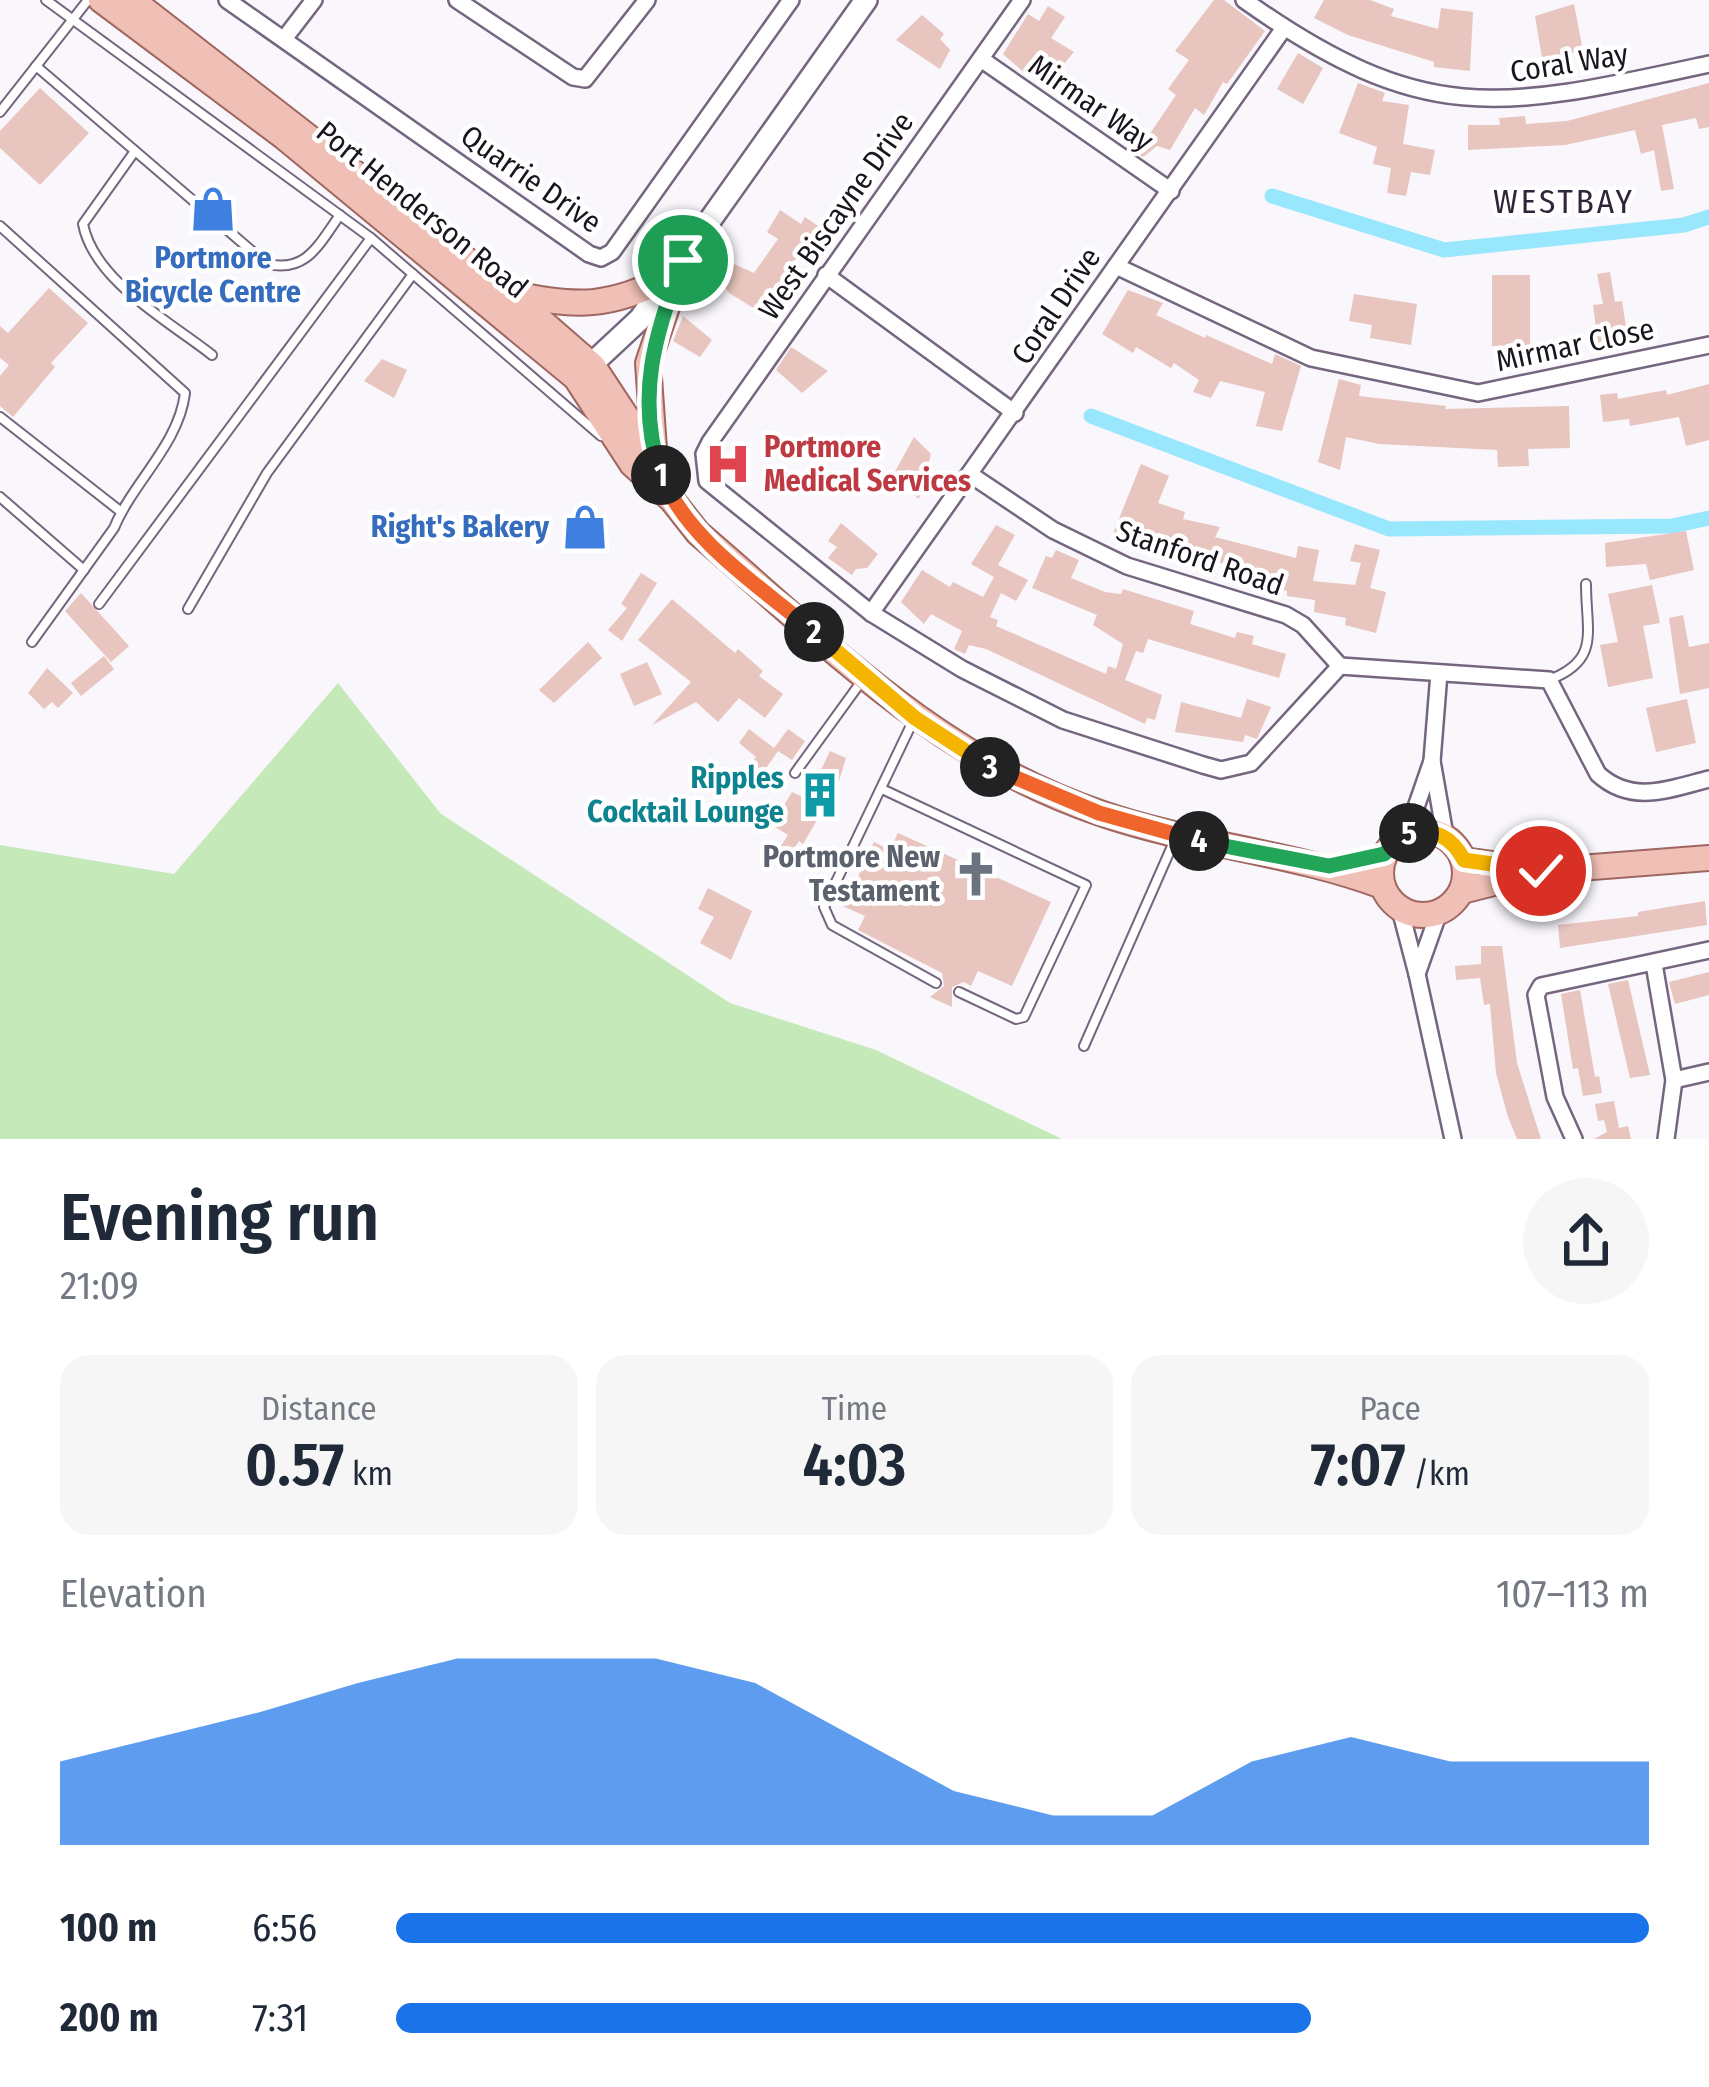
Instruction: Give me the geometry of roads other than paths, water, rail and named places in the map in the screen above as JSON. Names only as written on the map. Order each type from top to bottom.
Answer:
[{"type":"main road","name":"Port Henderson Road","points":[[101,0],[584,372]]},
{"type":"main road","name":"Port Henderson Road","points":[[132,0],[508,292],[584,372],[698,533],[915,718],[972,757],[1041,791],[1177,836],[1329,866],[1382,886]]},
{"type":"main road","points":[[584,372],[640,319],[866,0]]},
{"type":"main road","points":[[508,292],[560,304],[604,303],[635,295],[677,268]]},
{"type":"main road","points":[[644,462],[648,363],[677,268]]},
{"type":"main road","points":[[1541,871],[1464,860],[1444,836],[1426,830],[1407,833],[1384,854],[1382,886],[1400,909],[1419,915],[1439,913],[1462,891],[1541,871],[1709,858]]},
{"type":"main road","name":"Port Henderson Road","points":[[1329,866],[1384,854]]},
{"type":"main road","points":[[1462,891],[1464,860]]},
{"type":"street","name":"Quarrie Drive","points":[[227,0],[601,258],[612,252],[791,0]]},
{"type":"street","points":[[284,39],[314,0]]},
{"type":"street","points":[[457,0],[573,77],[585,79],[647,0]]},
{"type":"street","name":"West Biscayne Drive","points":[[871,613],[712,488],[704,467],[710,442],[1022,0]]},
{"type":"street","name":"Coral Way","points":[[1244,0],[1358,72],[1425,94],[1499,101],[1562,95],[1709,64]]},
{"type":"street","name":"Coral Drive","points":[[871,613],[1284,28]]},
{"type":"street","name":"Mirmar Way","points":[[981,59],[1171,191]]},
{"type":"street","name":"Mirmar Close","points":[[1116,266],[1311,358],[1478,393],[1709,345]]},
{"type":"street","points":[[826,275],[1015,413]]},
{"type":"street","name":"Stanford Road","points":[[971,475],[1053,530],[1127,566],[1286,615],[1303,626],[1340,666]]},
{"type":"street","points":[[871,613],[962,669],[1063,720],[1221,770],[1251,763],[1340,666],[1549,680],[1598,774],[1611,786],[1644,794],[1709,779]]},
{"type":"street","points":[[1439,673],[1432,761],[1444,836]]},
{"type":"street","points":[[1407,833],[1432,761]]},
{"type":"street","points":[[1400,909],[1453,1139]]},
{"type":"street","points":[[1417,974],[1439,913]]},
{"type":"street","points":[[1574,1139],[1555,1097],[1536,995],[1550,980],[1709,950]]},
{"type":"street","points":[[1654,964],[1674,1079],[1666,1139]]},
{"type":"street","points":[[1674,1079],[1709,1072]]},
{"type":"lane","points":[[46,0],[370,238],[550,390],[644,462]]},
{"type":"lane","points":[[0,112],[88,0]]},
{"type":"lane","points":[[37,66],[268,264],[296,267],[340,215]]},
{"type":"lane","points":[[135,151],[83,224],[87,244],[113,277],[212,355]]},
{"type":"lane","points":[[0,226],[184,388],[176,428],[120,512],[114,529],[32,642]]},
{"type":"lane","points":[[99,604],[370,238]]},
{"type":"lane","points":[[188,609],[266,473],[413,274]]},
{"type":"lane","points":[[550,390],[584,372]]},
{"type":"lane","points":[[0,417],[120,512]]},
{"type":"lane","points":[[0,497],[84,570]]},
{"type":"lane","points":[[1549,680],[1576,669],[1586,654],[1586,584]]},
{"type":"lane","points":[[795,773],[866,676]]},
{"type":"lane","points":[[915,718],[827,894],[826,916],[832,925],[936,983]]},
{"type":"lane","points":[[882,789],[1086,885],[1024,1017],[1016,1018],[958,992]]},
{"type":"lane","points":[[1084,1046],[1177,836]]},
{"type":"waterway","points":[[1272,196],[1444,250],[1684,225],[1709,217]]},
{"type":"waterway","points":[[1091,416],[1389,529],[1672,526],[1709,518]]},
{"type":"place","name":"Portmore Bicycle Centre","points":[[213,209]]},
{"type":"place","name":"Portmore Medical Services","points":[[728,464]]},
{"type":"place","name":"Right's Bakery","points":[[585,527]]},
{"type":"place","name":"Ripples Cocktail Lounge","points":[[820,795]]},
{"type":"place","name":"Portmore New Testament","points":[[976,874]]},
{"type":"district","name":"WESTBAY","points":[[1564,201]]}]
